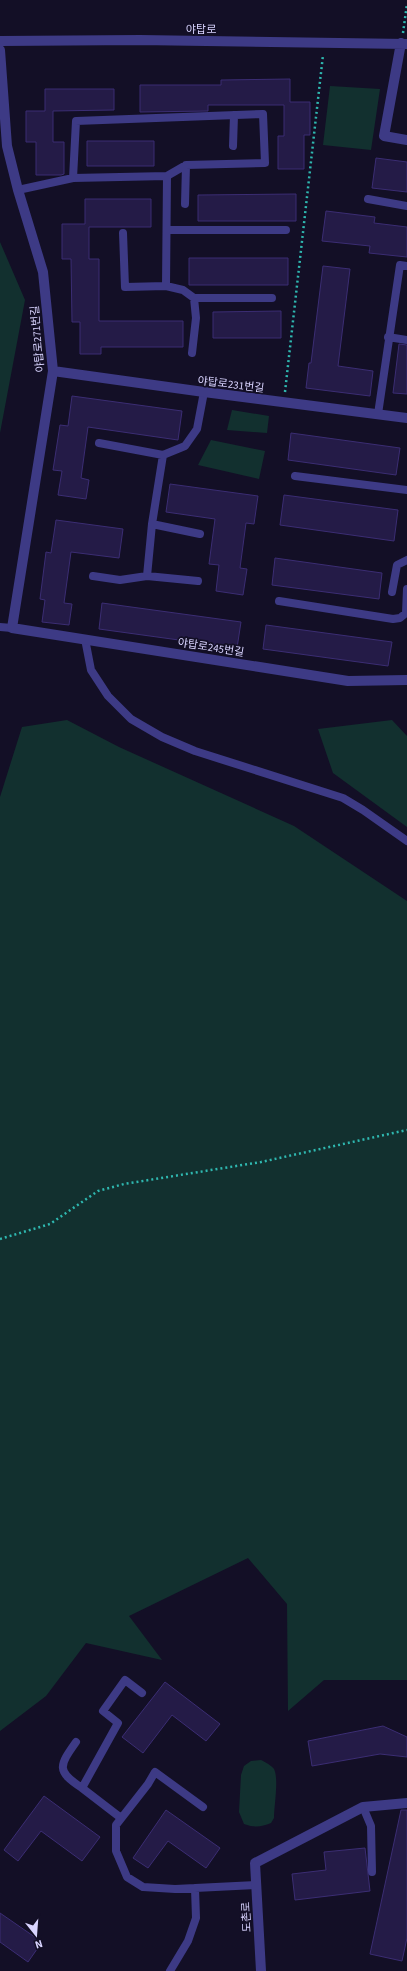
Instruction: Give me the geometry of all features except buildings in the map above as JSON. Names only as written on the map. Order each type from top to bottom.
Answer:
[{"type":"street","name":"야탑로","points":[[0,41],[404,43],[384,136],[407,140]]},
{"type":"street","name":"야탑로271번길","points":[[0,50],[7,146],[18,190],[43,272],[53,371],[12,628]]},
{"type":"street","name":"야탑로231번길","points":[[53,371],[407,418]]},
{"type":"street","name":"야탑로245번길","points":[[12,628],[348,682],[407,680]]},
{"type":"street","points":[[363,1807],[407,1803]]},
{"type":"street","name":"도촌로","points":[[261,1971],[255,1863],[363,1807]]},
{"type":"lane","points":[[18,190],[73,178],[167,176],[186,165],[265,163],[263,114],[76,121],[73,178]]},
{"type":"lane","points":[[233,146],[234,115]]},
{"type":"lane","points":[[185,204],[186,165]]},
{"type":"lane","points":[[166,286],[167,176]]},
{"type":"lane","points":[[368,199],[407,206]]},
{"type":"lane","points":[[167,230],[286,230]]},
{"type":"lane","points":[[123,233],[125,287],[166,286],[183,290],[194,298],[272,298]]},
{"type":"lane","points":[[378,414],[388,337],[400,265],[407,266]]},
{"type":"lane","points":[[192,353],[196,318],[194,298]]},
{"type":"lane","points":[[388,337],[407,340]]},
{"type":"lane","points":[[99,443],[163,455],[185,446],[197,429],[204,392]]},
{"type":"lane","points":[[147,576],[152,524],[163,455]]},
{"type":"lane","points":[[295,476],[407,490]]},
{"type":"lane","points":[[152,524],[200,534]]},
{"type":"lane","points":[[392,592],[397,565],[407,560]]},
{"type":"lane","points":[[93,576],[120,580],[147,576],[198,581]]},
{"type":"lane","points":[[279,601],[392,620],[400,618],[406,613],[407,589]]},
{"type":"lane","points":[[0,627],[12,628]]},
{"type":"lane","points":[[85,639],[91,670],[108,696],[131,719],[162,737],[195,751],[343,798],[407,841]]},
{"type":"lane","points":[[82,1788],[118,1723],[103,1711],[125,1680],[142,1693]]},
{"type":"lane","points":[[76,1742],[63,1760],[63,1770],[67,1778],[121,1818]]},
{"type":"lane","points":[[203,1807],[155,1772],[148,1784],[116,1825],[116,1851],[127,1877],[143,1887],[195,1888],[256,1885]]},
{"type":"lane","points":[[363,1807],[371,1826],[372,1872]]},
{"type":"lane","points":[[170,1971],[188,1941],[196,1918],[195,1888]]},
{"type":"path","points":[[405,18],[407,4]]},
{"type":"path","points":[[284,402],[325,42]]},
{"type":"path","points":[[0,1238],[50,1224],[98,1191],[124,1184],[261,1162],[407,1130]]},
{"type":"green space","points":[[330,86],[380,89],[371,150],[323,145]]},
{"type":"green space","points":[[0,242],[25,300],[0,433]]},
{"type":"green space","points":[[232,410],[269,416],[267,433],[227,430]]},
{"type":"green space","points":[[211,440],[265,451],[259,479],[198,465]]},
{"type":"green space","points":[[67,720],[119,747],[294,826],[407,901],[407,1680],[324,1680],[288,1711],[287,1604],[248,1558],[129,1616],[162,1660],[86,1643],[46,1696],[0,1731],[0,797],[22,727]]},
{"type":"green space","points":[[392,720],[407,736],[407,827],[333,773],[318,729]]},
{"type":"green space","points":[[261,1760],[273,1768],[275,1773],[276,1786],[274,1818],[271,1823],[261,1826],[251,1826],[244,1824],[239,1812],[241,1775],[244,1766],[251,1761]]}]
